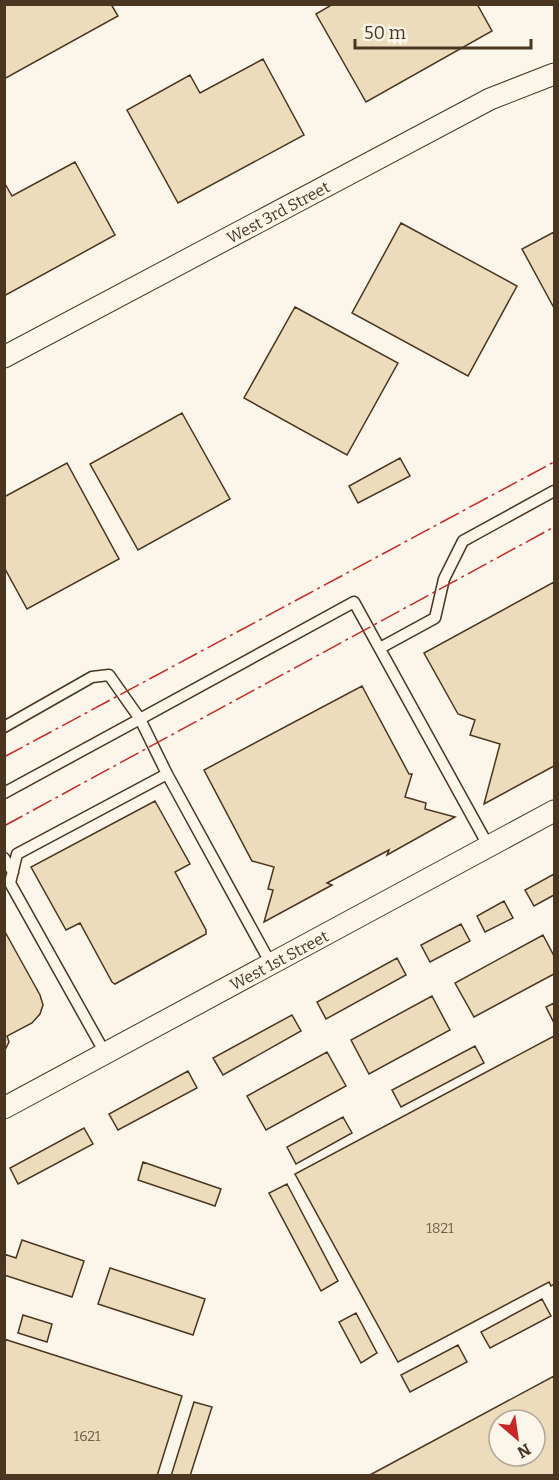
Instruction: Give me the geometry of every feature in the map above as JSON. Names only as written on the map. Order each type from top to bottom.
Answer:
[{"type":"street","name":"West 3rd Street","points":[[4,357],[490,99],[555,74]]},
{"type":"street","name":"West 1st Street","points":[[4,1108],[555,811]]},
{"type":"lane","points":[[380,648],[435,618],[444,579],[463,541],[555,491]]},
{"type":"lane","points":[[4,793],[354,602],[489,847]]},
{"type":"lane","points":[[4,727],[92,677],[109,675],[140,719],[167,774],[271,964]]},
{"type":"lane","points":[[105,1053],[7,885],[17,854],[167,774]]},
{"type":"lane","points":[[4,858],[13,872]]},
{"type":"building","points":[[4,4],[111,4],[118,16],[4,79]]},
{"type":"building","points":[[333,4],[477,4],[492,31],[366,102],[316,14]]},
{"type":"building","points":[[263,59],[304,135],[178,203],[127,110],[190,75],[200,93]]},
{"type":"building","points":[[75,162],[115,235],[4,296],[4,182],[12,196]]},
{"type":"building","points":[[401,223],[517,286],[468,376],[352,313]]},
{"type":"building","points":[[554,232],[554,308],[522,249]]},
{"type":"building","points":[[295,307],[398,363],[347,455],[244,398]]},
{"type":"building","points":[[182,413],[230,499],[138,550],[90,464]]},
{"type":"building","points":[[400,458],[410,476],[358,503],[349,486]]},
{"type":"building","points":[[67,463],[119,559],[27,609],[4,567],[4,497]]},
{"type":"building","points":[[554,582],[554,766],[484,804],[500,744],[470,735],[475,720],[458,714],[424,653]]},
{"type":"building","points":[[362,686],[409,774],[412,774],[405,797],[426,803],[425,809],[455,817],[387,855],[389,850],[327,883],[332,885],[264,922],[273,890],[268,889],[274,867],[252,861],[204,770]]},
{"type":"building","points":[[155,801],[190,864],[175,872],[206,934],[115,984],[80,923],[66,930],[31,867]]},
{"type":"building","points":[[554,874],[554,895],[534,906],[525,890]]},
{"type":"building","points":[[504,901],[513,918],[485,932],[477,916]]},
{"type":"building","points":[[461,924],[470,941],[430,962],[421,945]]},
{"type":"building","points":[[4,930],[40,995],[43,1005],[40,1014],[32,1023],[7,1036],[9,1042],[4,1052]]},
{"type":"building","points":[[543,935],[554,956],[554,974],[474,1017],[455,983]]},
{"type":"building","points":[[397,958],[406,975],[326,1019],[317,1002]]},
{"type":"building","points":[[432,996],[450,1030],[369,1074],[351,1040]]},
{"type":"building","points":[[554,1003],[554,1023],[546,1007]]},
{"type":"building","points":[[292,1015],[301,1031],[223,1075],[213,1058]]},
{"type":"building","points":[[554,1036],[554,1284],[551,1286],[549,1282],[398,1362],[295,1174]]},
{"type":"building","points":[[475,1046],[484,1063],[401,1107],[392,1090]]},
{"type":"building","points":[[327,1052],[346,1086],[266,1130],[247,1096]]},
{"type":"building","points":[[188,1071],[197,1088],[118,1130],[109,1114]]},
{"type":"building","points":[[343,1117],[352,1133],[296,1164],[287,1147]]},
{"type":"building","points":[[84,1128],[93,1144],[18,1184],[10,1168]]},
{"type":"building","points":[[143,1162],[221,1189],[215,1206],[138,1180]]},
{"type":"building","points":[[287,1184],[338,1281],[321,1291],[269,1193]]},
{"type":"building","points":[[22,1240],[84,1261],[72,1297],[4,1275],[4,1254],[16,1258]]},
{"type":"building","points":[[110,1268],[205,1299],[193,1335],[98,1304]]},
{"type":"building","points":[[542,1299],[551,1316],[490,1348],[481,1332]]},
{"type":"building","points":[[356,1313],[377,1353],[361,1363],[339,1322]]},
{"type":"building","points":[[23,1315],[52,1324],[47,1342],[18,1333]]},
{"type":"building","points":[[4,1339],[182,1396],[157,1476],[4,1476]]},
{"type":"building","points":[[458,1345],[467,1362],[410,1392],[401,1375]]},
{"type":"building","points":[[554,1376],[554,1476],[368,1476],[487,1412],[487,1468],[547,1468],[547,1408],[494,1408]]},
{"type":"building","points":[[194,1402],[212,1407],[190,1476],[171,1476]]},
{"type":"power","points":[[4,757],[554,462]]},
{"type":"power","points":[[4,826],[554,527]]}]
